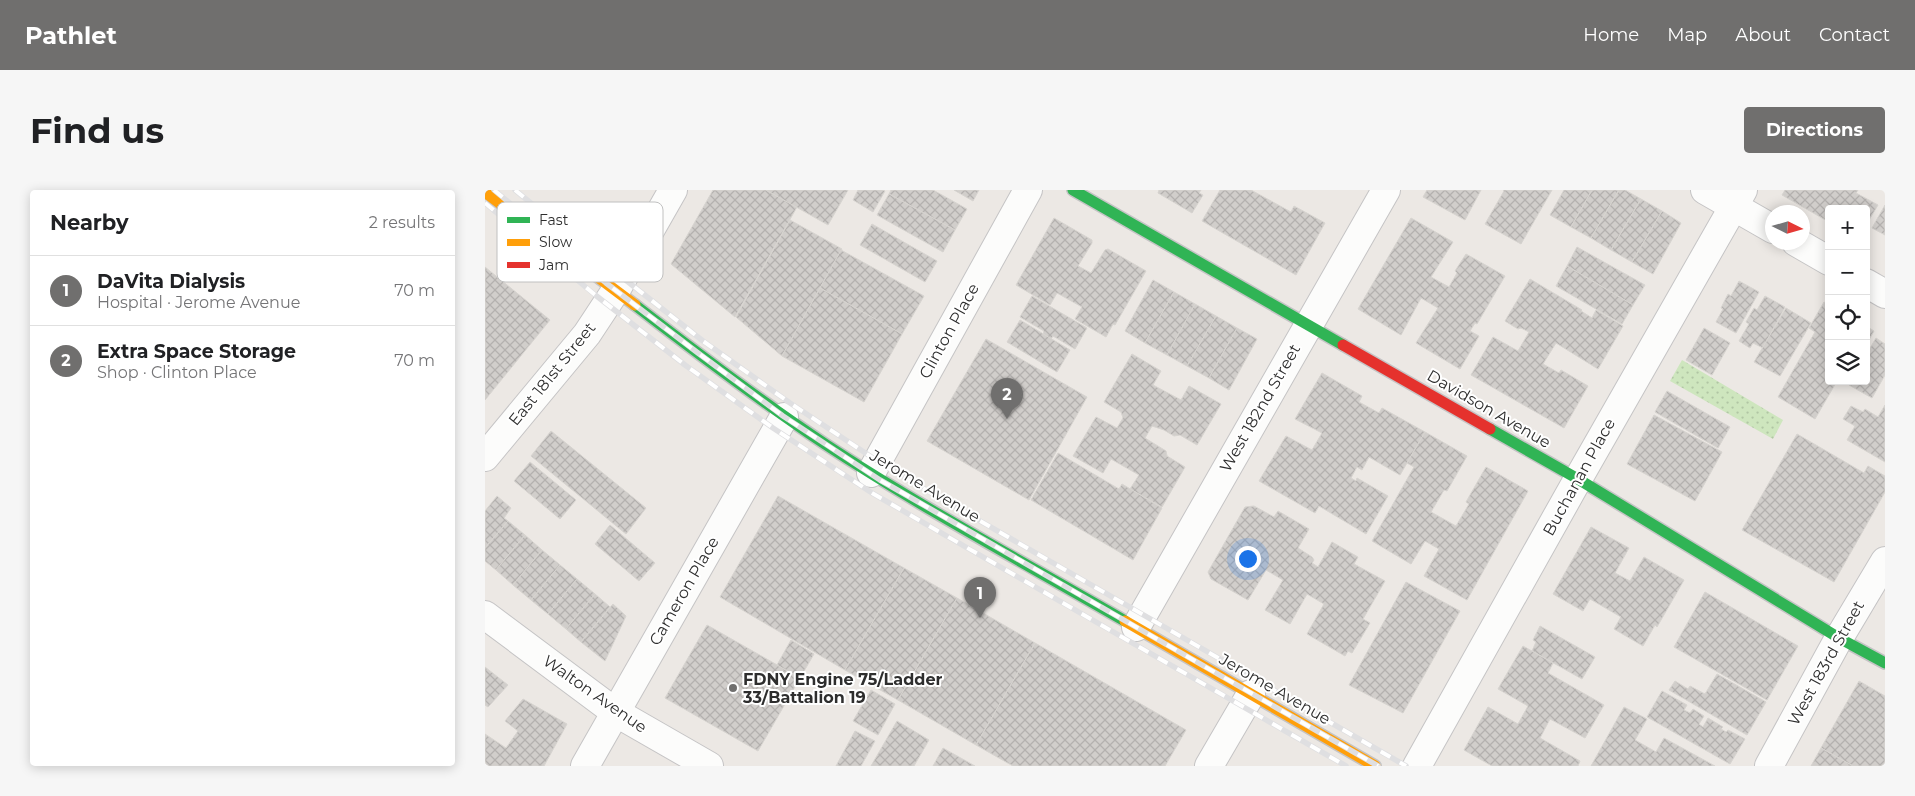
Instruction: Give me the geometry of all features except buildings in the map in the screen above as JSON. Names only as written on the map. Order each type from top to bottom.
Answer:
[{"type":"main road","name":"Davidson Avenue","points":[[1073,190],[1577,479],[1839,638],[1885,663]]},
{"type":"main road","name":"Jerome Avenue","points":[[485,192],[498,202]]},
{"type":"main road","name":"Jerome Avenue","points":[[605,282],[737,384],[871,473],[1375,766]]},
{"type":"street","name":"East 181st Street","points":[[663,208],[673,190]]},
{"type":"street","name":"Clinton Place","points":[[871,473],[1028,190]]},
{"type":"street","name":"West 182nd Street","points":[[1136,627],[1386,190]]},
{"type":"street","points":[[1705,190],[1738,198],[1765,221]]},
{"type":"street","name":"Buchanan Place","points":[[1417,766],[1577,479],[1738,198]]},
{"type":"street","points":[[1810,250],[1825,259]]},
{"type":"street","name":"East 181st Street","points":[[485,457],[587,334],[621,282]]},
{"type":"street","points":[[1870,285],[1885,294]]},
{"type":"street","name":"Cameron Place","points":[[585,766],[784,416]]},
{"type":"street","name":"West 183rd Street","points":[[1769,766],[1839,638],[1885,561]]},
{"type":"street","name":"Walton Avenue","points":[[485,615],[615,712],[709,766]]},
{"type":"street","points":[[1209,766],[1251,694]]},
{"type":"green space","points":[[1682,360],[1783,420],[1773,439],[1670,381]]},
{"type":"railway","points":[[494,190],[508,202]]},
{"type":"railway","points":[[515,190],[530,202]]},
{"type":"railway","points":[[485,203],[497,213]]},
{"type":"railway","points":[[580,282],[685,365],[773,428],[872,493],[1346,766]]},
{"type":"railway","points":[[605,282],[783,416],[880,480],[1378,766]]},
{"type":"railway","points":[[628,282],[703,341],[790,403],[888,468],[1406,766]]},
{"type":"traffic: fast","points":[[1073,190],[1343,345]]},
{"type":"traffic: fast","points":[[635,305],[728,376],[862,468],[936,513],[1125,621]]},
{"type":"traffic: fast","points":[[1490,429],[1578,479],[1839,638],[1885,663]]},
{"type":"traffic: slow","points":[[485,192],[498,202]]},
{"type":"traffic: slow","points":[[604,282],[635,305]]},
{"type":"traffic: slow","points":[[1125,621],[1375,766]]},
{"type":"traffic: jam","points":[[1343,345],[1490,429]]},
{"type":"place","name":"Extra Space Storage","points":[[1007,419]]},
{"type":"place","name":"DaVita Dialysis","points":[[980,618]]},
{"type":"place","name":"FDNY Engine 75/Ladder 33/Battalion 19","points":[[733,688]]}]
